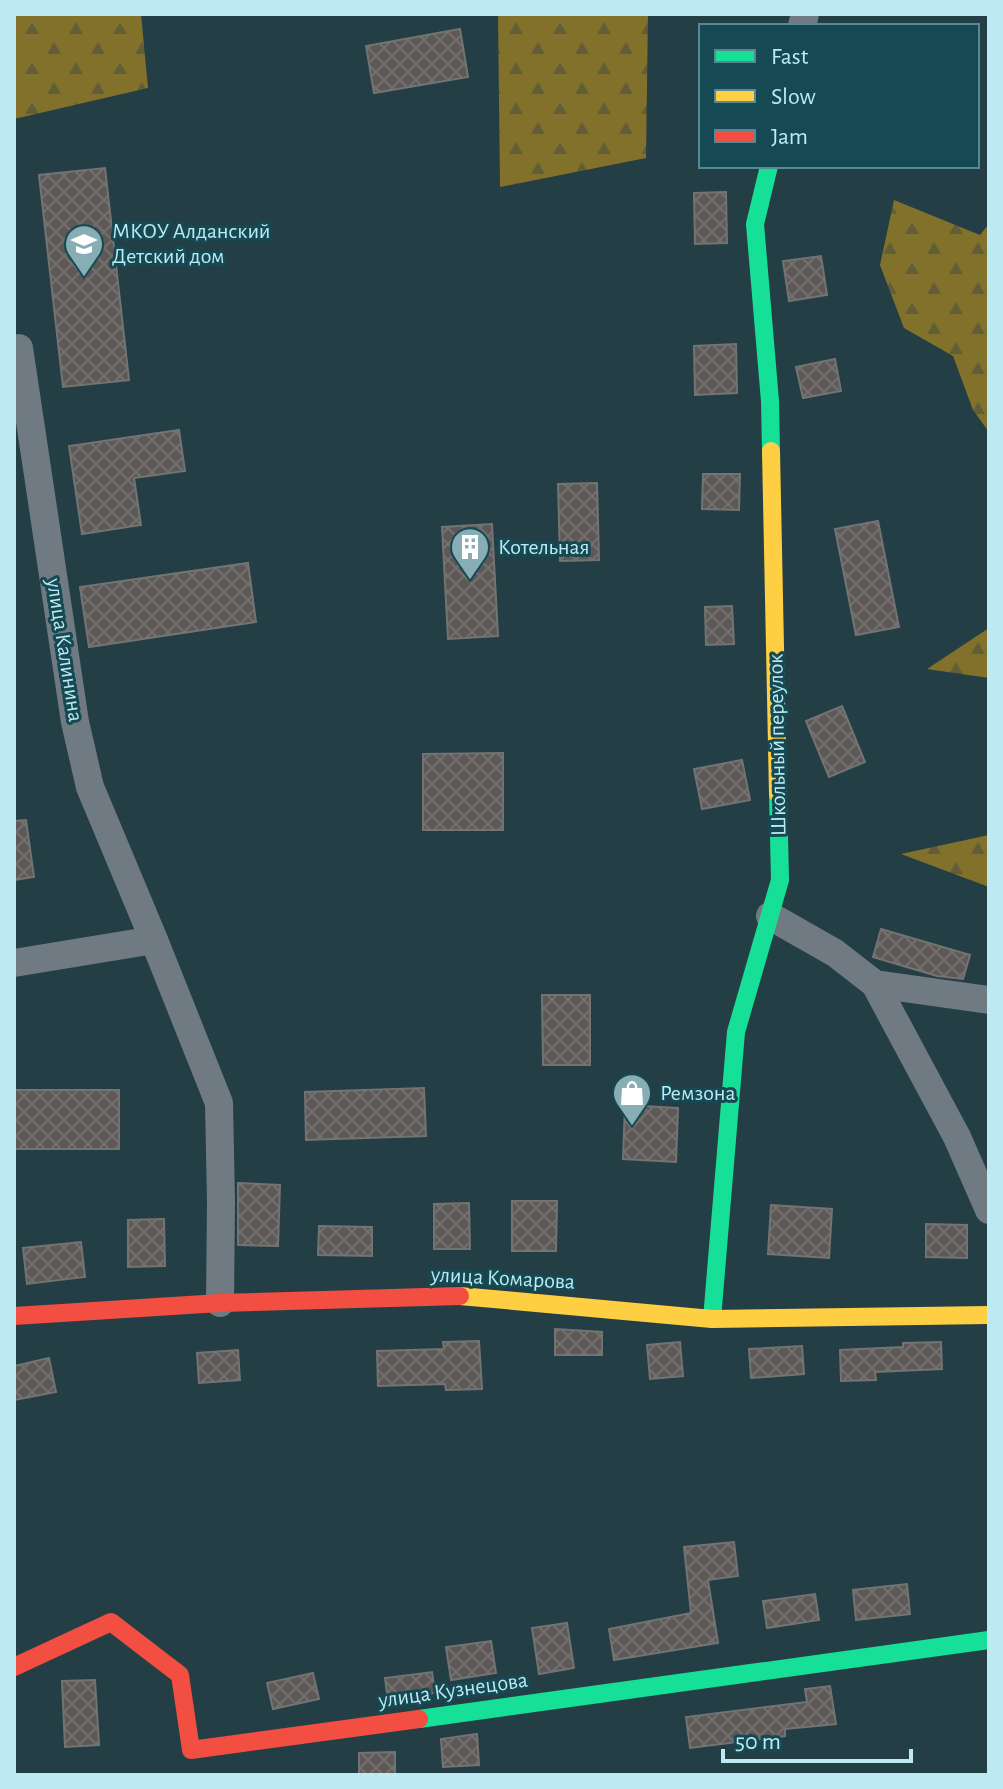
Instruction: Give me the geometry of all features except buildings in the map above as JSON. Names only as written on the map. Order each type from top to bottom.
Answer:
[{"type":"street","name":"Школьный переулок","points":[[712,1319],[736,1032],[780,880],[770,401],[755,224],[769,168]]},
{"type":"street","name":"улица Калинина","points":[[19,348],[75,722],[90,787],[219,1103],[220,1303]]},
{"type":"street","points":[[770,916],[835,953],[875,984],[957,1137],[989,1210]]},
{"type":"street","points":[[14,963],[154,940]]},
{"type":"street","points":[[875,984],[989,1000]]},
{"type":"street","name":"улица Комарова","points":[[14,1316],[220,1303],[468,1296],[712,1319],[989,1315]]},
{"type":"street","name":"улица Кузнецова","points":[[14,1667],[111,1622],[180,1675],[191,1750],[989,1640]]},
{"type":"green space","points":[[14,14],[141,14],[148,88],[14,119]]},
{"type":"green space","points":[[498,14],[648,14],[646,158],[500,187]]},
{"type":"green space","points":[[894,200],[980,235],[989,224],[989,432],[973,410],[953,356],[904,328],[880,265]]},
{"type":"green space","points":[[989,628],[989,678],[927,669]]},
{"type":"green space","points":[[989,835],[989,887],[901,854]]},
{"type":"traffic: fast","points":[[769,168],[755,224],[770,401],[771,451]]},
{"type":"traffic: fast","points":[[712,1319],[736,1032],[780,880],[778,794]]},
{"type":"traffic: fast","points":[[419,1719],[989,1640]]},
{"type":"traffic: slow","points":[[771,451],[778,794]]},
{"type":"traffic: slow","points":[[460,1296],[712,1319],[989,1315]]},
{"type":"traffic: jam","points":[[14,1316],[220,1303],[460,1296]]},
{"type":"traffic: jam","points":[[14,1667],[111,1622],[180,1675],[191,1750],[419,1719]]},
{"type":"place","name":"МКОУ Алданский Детский дом","points":[[84,278]]},
{"type":"place","name":"Котельная","points":[[470,581]]},
{"type":"place","name":"Ремзона","points":[[632,1127]]}]
